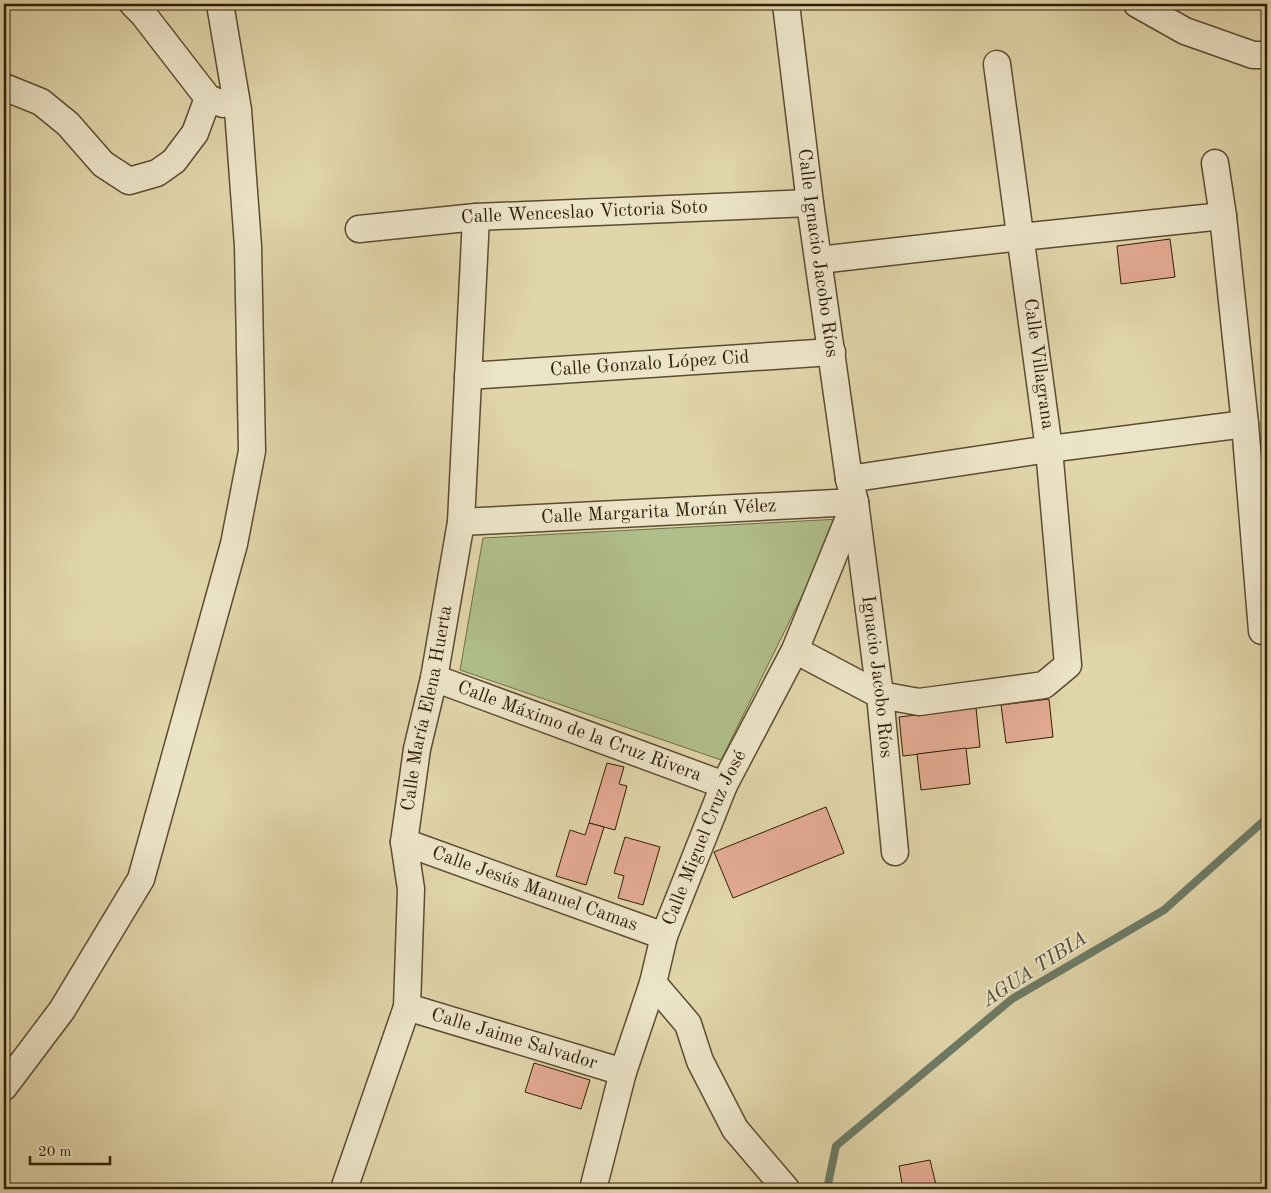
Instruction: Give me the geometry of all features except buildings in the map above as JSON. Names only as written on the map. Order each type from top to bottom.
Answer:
[{"type":"street","points":[[133,4],[143,14],[208,98],[238,110]]},
{"type":"street","points":[[4,1087],[62,1010],[141,880],[234,544],[252,451],[248,246],[238,110],[220,4]]},
{"type":"street","name":"Calle Ignacio Jacobo Ríos","points":[[786,4],[810,202],[852,491]]},
{"type":"street","points":[[1137,4],[1184,31],[1253,55],[1267,55]]},
{"type":"street","name":"Calle Villagrana","points":[[880,695],[919,702],[1044,685],[1068,666],[1049,449],[997,64]]},
{"type":"street","points":[[4,87],[40,102],[68,124],[103,164],[129,181],[158,173],[174,161],[195,133],[208,98]]},
{"type":"street","points":[[1215,163],[1223,216],[1245,424],[1262,631]]},
{"type":"street","name":"Calle Wenceslao Victoria Soto","points":[[359,229],[476,217],[810,202]]},
{"type":"street","points":[[819,260],[1223,216]]},
{"type":"street","name":"Calle María Elena Huerta","points":[[348,1188],[407,1008],[411,889],[404,842],[417,749],[434,678],[461,522],[476,217]]},
{"type":"street","name":"Calle Gonzalo López Cid","points":[[468,376],[832,352]]},
{"type":"street","name":"Calle Margarita Morán Vélez","points":[[461,522],[852,491],[1049,449],[1245,424]]},
{"type":"street","name":"Calle Miguel Cruz José","points":[[593,1189],[623,1072],[653,983],[664,936],[724,785],[795,650],[852,491]]},
{"type":"street","name":"Ignacio Jacobo Ríos","points":[[852,491],[880,695],[895,852]]},
{"type":"street","points":[[795,650],[880,695]]},
{"type":"street","name":"Calle Máximo de la Cruz Rivera","points":[[434,678],[724,785]]},
{"type":"street","name":"Calle Jesús Manuel Camas","points":[[404,842],[664,936]]},
{"type":"street","points":[[653,983],[688,1024],[700,1061],[735,1129],[786,1189]]},
{"type":"street","name":"Calle Jaime Salvador","points":[[407,1008],[623,1072]]},
{"type":"green space","points":[[840,519],[721,760],[460,670],[483,538]]},
{"type":"waterway","name":"AGUA TIBIA","points":[[827,1189],[836,1146],[1012,999],[1164,910],[1267,818]]}]
